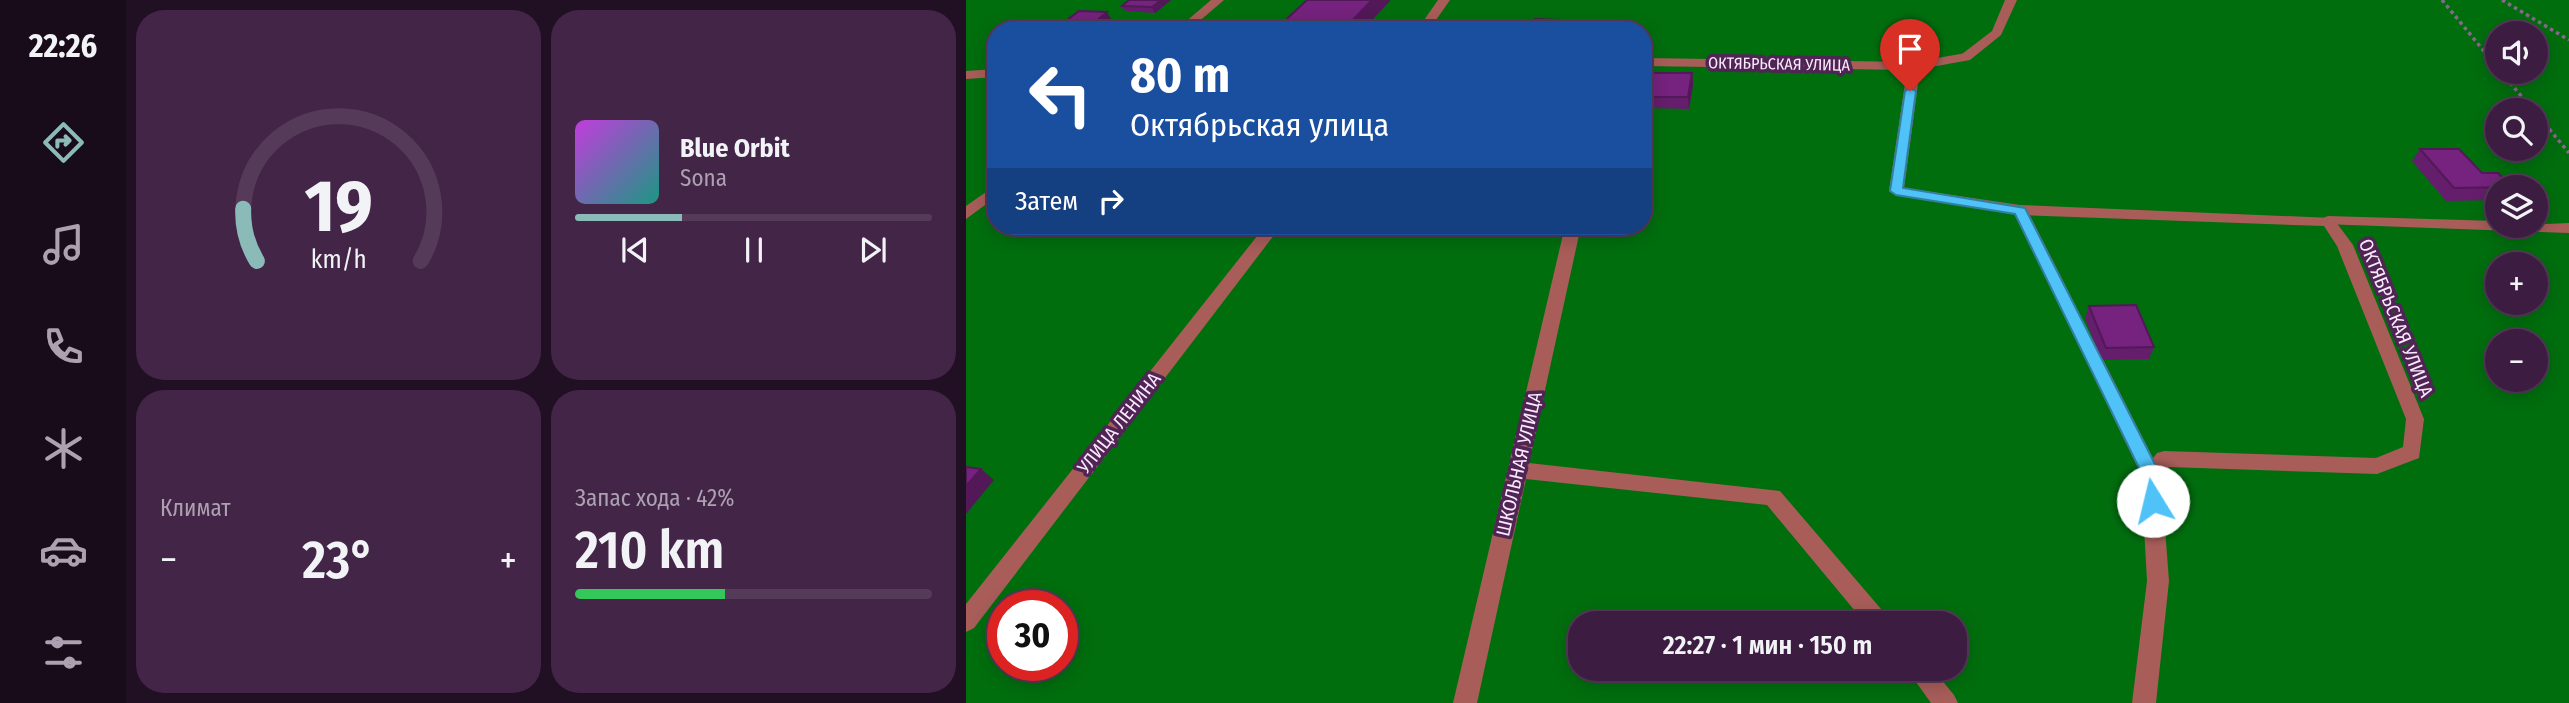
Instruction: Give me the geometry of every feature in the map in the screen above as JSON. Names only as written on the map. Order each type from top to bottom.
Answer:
[{"type":"street","points":[[1193,21],[1218,0]]},
{"type":"street","points":[[1429,21],[1444,0]]},
{"type":"street","name":"ОКТЯБРЬСКАЯ УЛИЦА","points":[[1652,62],[1914,66],[1966,57],[1997,33],[2011,0]]},
{"type":"street","points":[[1914,66],[1896,191],[2020,211],[2569,228]]},
{"type":"street","points":[[966,75],[987,74]]},
{"type":"street","points":[[966,214],[987,196]]},
{"type":"street","points":[[2020,211],[2151,474],[2158,581],[2144,703]]},
{"type":"street","name":"ОКТЯБРЬСКАЯ УЛИЦА","points":[[2151,474],[2164,459],[2377,466],[2412,452],[2415,419],[2345,245],[2328,221]]},
{"type":"street","name":"УЛИЦА ЛЕНИНА","points":[[966,621],[1266,235]]},
{"type":"street","name":"ШКОЛЬНАЯ УЛИЦА","points":[[1465,703],[1571,235]]},
{"type":"street","points":[[1518,470],[1773,497],[1869,611]]},
{"type":"street","points":[[1927,681],[1945,703]]},
{"type":"path","points":[[2442,0],[2485,52]]},
{"type":"path","points":[[2502,0],[2569,40]]},
{"type":"path","points":[[2511,84],[2523,98]]},
{"type":"path","points":[[2548,128],[2569,153]]},
{"type":"green space","points":[[966,0],[2569,0],[2569,703],[966,703]]},
{"type":"building","points":[[1129,0],[1161,0],[1152,7],[1122,6]]},
{"type":"building","points":[[1307,0],[1372,0],[1352,21],[1285,21]]},
{"type":"building","points":[[1079,11],[1107,12],[1096,21],[1066,21]]},
{"type":"building","points":[[1535,19],[1584,21],[1534,21]]},
{"type":"building","points":[[1652,73],[1692,73],[1688,97],[1652,97]]},
{"type":"building","points":[[2420,149],[2459,149],[2482,173],[2500,175],[2485,175],[2485,187],[2454,188]]},
{"type":"building","points":[[2136,305],[2154,347],[2106,348],[2089,306]]},
{"type":"building","points":[[966,467],[981,469],[966,486]]},
{"type":"route","points":[[1910,91],[1896,191],[2020,211],[2151,474],[2153,501]]}]
